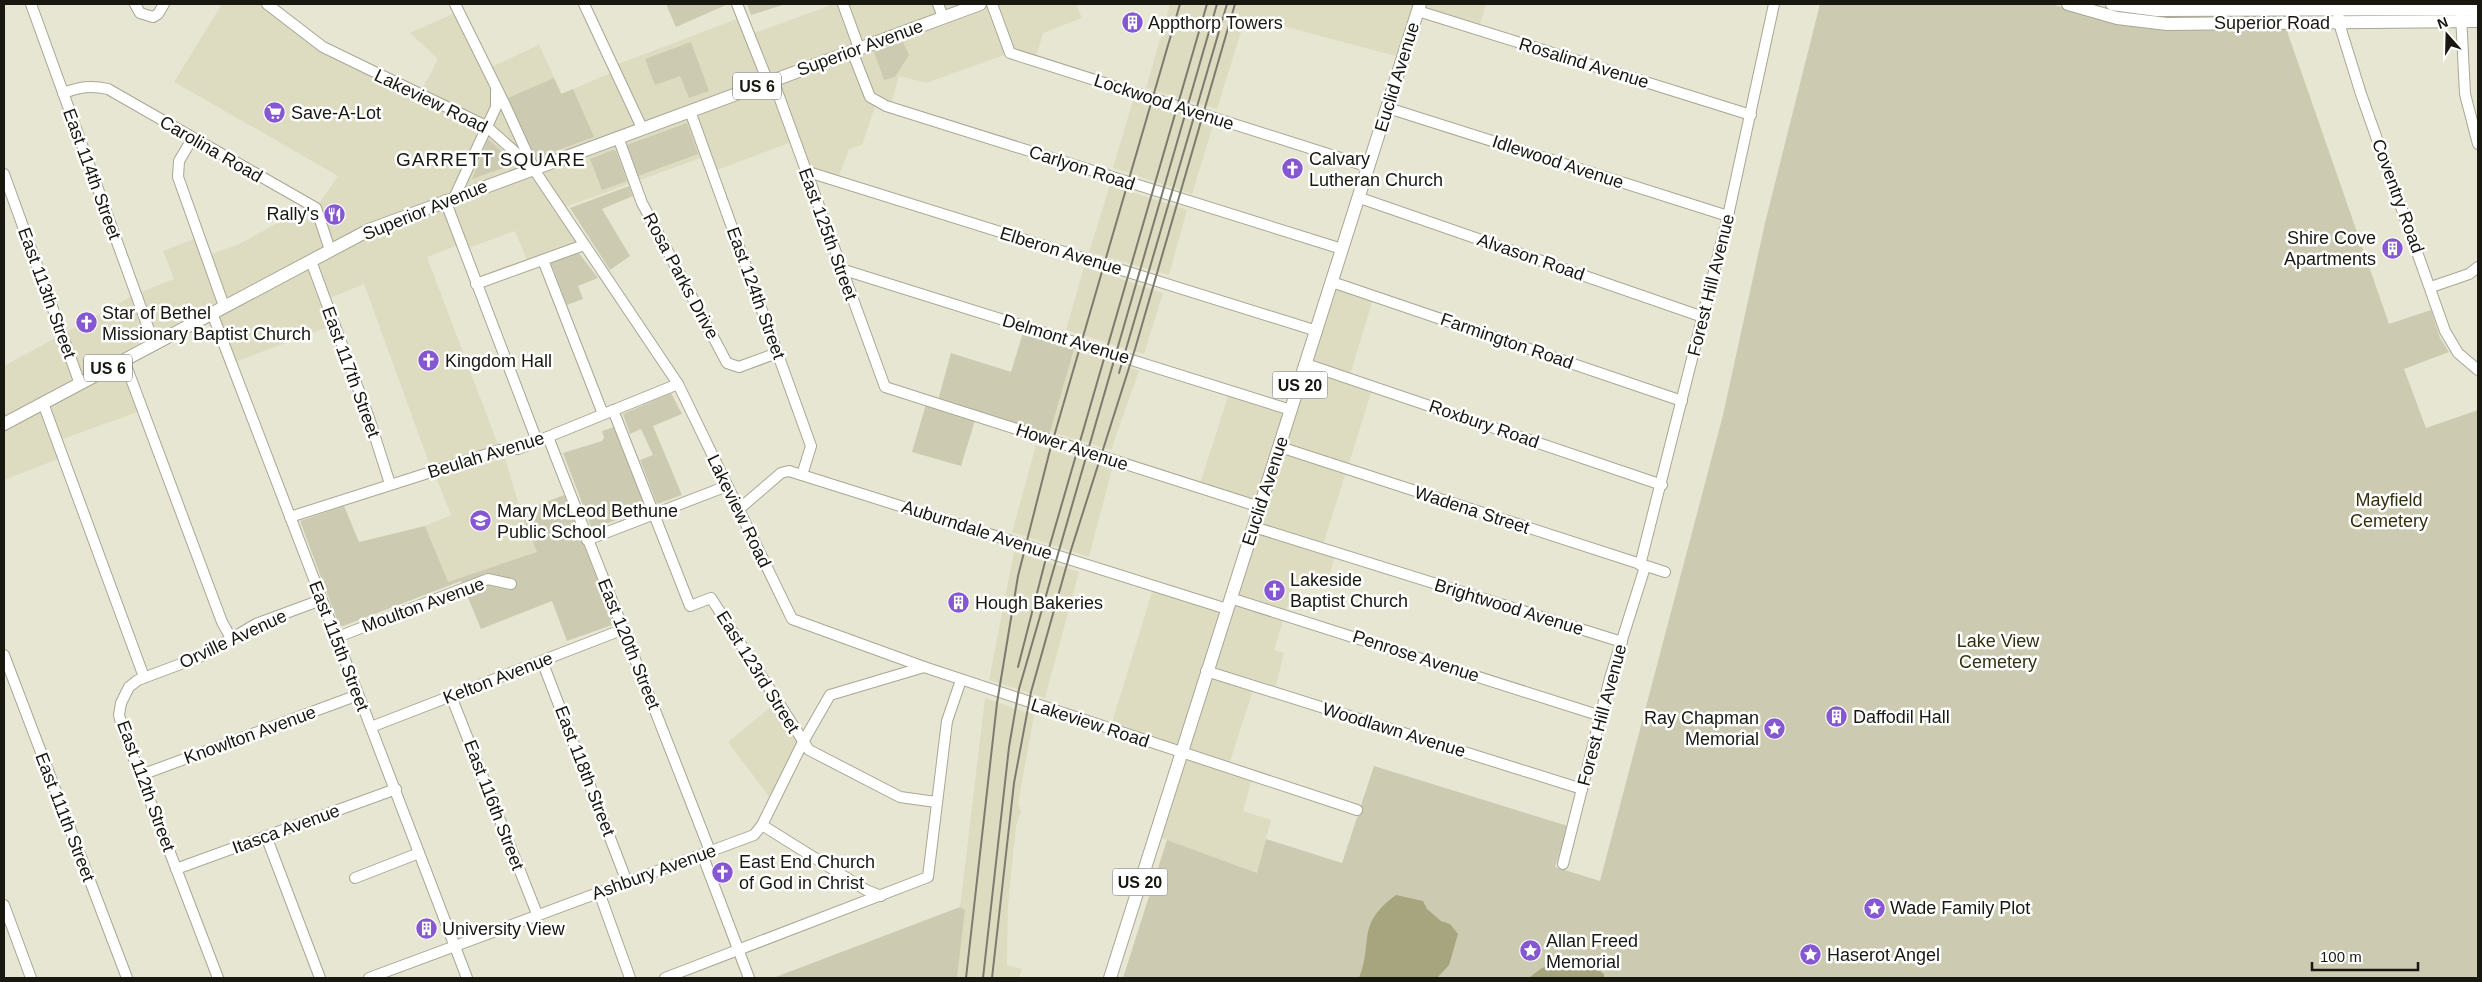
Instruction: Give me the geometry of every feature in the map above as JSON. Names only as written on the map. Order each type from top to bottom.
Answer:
[{"type":"main road","name":"Superior Avenue","points":[[4,423],[369,230],[450,198],[980,4]]},
{"type":"main road","name":"Superior Road","points":[[2068,4],[2117,18],[2143,22],[2338,23],[2462,15],[2478,9]]},
{"type":"main road","name":"Superior Road","points":[[2112,4],[2157,10],[2338,10],[2462,15],[2478,21]]},
{"type":"main road","name":"Euclid Avenue","points":[[1110,978],[1182,753],[1206,671],[1360,198],[1419,7]]},
{"type":"street","name":"East 114th Street","points":[[31,4],[154,344]]},
{"type":"street","points":[[135,4],[140,13],[153,17],[158,14],[164,4]]},
{"type":"street","name":"Lakeview Road","points":[[268,4],[323,47],[486,126],[533,168],[678,384],[792,619],[924,668],[1357,810]]},
{"type":"street","points":[[455,4],[505,104],[533,168]]},
{"type":"street","points":[[584,4],[642,128]]},
{"type":"street","name":"East 125th Street","points":[[737,4],[805,171],[884,387]]},
{"type":"street","name":"Carlyon Road","points":[[843,4],[870,96],[886,106],[1342,249]]},
{"type":"street","points":[[938,4],[943,17]]},
{"type":"street","name":"Lockwood Avenue","points":[[992,4],[1010,53],[1369,167]]},
{"type":"street","name":"Forest Hill Avenue","points":[[1564,864],[1601,716],[1642,566],[1728,216],[1751,115],[1762,51],[1774,4]]},
{"type":"street","name":"Rosalind Avenue","points":[[1419,7],[1751,115]]},
{"type":"street","name":"Coventry Road","points":[[2338,10],[2338,23],[2361,94],[2452,345],[2462,358],[2478,370]]},
{"type":"street","points":[[2462,15],[2465,94],[2478,144]]},
{"type":"street","points":[[494,85],[497,102],[450,198],[476,284],[537,442]]},
{"type":"street","name":"Carolina Road","points":[[63,93],[82,86],[108,89],[316,208],[330,250]]},
{"type":"street","name":"Idlewood Avenue","points":[[1388,108],[1728,216]]},
{"type":"street","name":"East 124th Street","points":[[690,111],[811,446],[802,475]]},
{"type":"street","name":"Rosa Parks Drive","points":[[618,137],[642,203],[727,363],[739,367],[778,353]]},
{"type":"street","points":[[192,138],[179,161],[178,177],[224,306]]},
{"type":"street","name":"Elberon Avenue","points":[[805,171],[1316,331]]},
{"type":"street","name":"East 113th Street","points":[[4,174],[80,384]]},
{"type":"street","name":"Alvason Road","points":[[1360,198],[1703,317]]},
{"type":"street","points":[[476,284],[584,245]]},
{"type":"street","name":"East 123rd Street","points":[[543,260],[654,515],[690,606],[711,598],[808,750],[900,797],[936,802]]},
{"type":"street","name":"East 117th Street","points":[[311,261],[369,418],[390,484]]},
{"type":"street","points":[[2431,287],[2469,274],[2478,267]]},
{"type":"street","name":"Delmont Avenue","points":[[841,269],[1291,410]]},
{"type":"street","name":"Farmington Road","points":[[1332,282],[1682,401]]},
{"type":"street","name":"East 115th Street","points":[[212,313],[335,638],[396,789],[467,978]]},
{"type":"street","points":[[124,360],[222,622],[231,638]]},
{"type":"street","name":"Roxbury Road","points":[[1306,364],[1662,485]]},
{"type":"street","name":"Beulah Avenue","points":[[290,517],[500,450],[515,450],[678,384]]},
{"type":"street","name":"Hower Avenue","points":[[884,387],[1260,507]]},
{"type":"street","points":[[43,403],[144,677]]},
{"type":"street","name":"East 120th Street","points":[[548,437],[587,540],[624,629],[750,978]]},
{"type":"street","name":"Wadena Street","points":[[1280,447],[1642,566],[1666,572]]},
{"type":"street","name":"Auburndale Avenue","points":[[738,510],[781,473],[789,471],[1229,604]]},
{"type":"street","points":[[587,540],[727,486]]},
{"type":"street","name":"Brightwood Avenue","points":[[1254,526],[1622,642]]},
{"type":"street","name":"Moulton Avenue","points":[[335,638],[488,579],[511,584]]},
{"type":"street","name":"Orville Avenue","points":[[144,677],[202,656],[256,624],[321,600]]},
{"type":"street","name":"Penrose Avenue","points":[[1229,604],[1601,716]]},
{"type":"street","name":"Kelton Avenue","points":[[371,727],[624,629]]},
{"type":"street","name":"East 111th Street","points":[[4,655],[127,978]]},
{"type":"street","name":"East 118th Street","points":[[542,661],[627,882]]},
{"type":"street","name":"Ashbury Avenue","points":[[370,978],[536,914],[754,835],[762,825],[803,742],[830,695],[924,668]]},
{"type":"street","name":"Woodlawn Avenue","points":[[1206,671],[1582,789]]},
{"type":"street","name":"East 112th Street","points":[[144,677],[129,687],[120,709],[123,730],[218,978]]},
{"type":"street","points":[[665,978],[928,878],[947,718],[961,680]]},
{"type":"street","name":"Knowlton Avenue","points":[[141,775],[358,695]]},
{"type":"street","name":"East 116th Street","points":[[451,696],[536,914]]},
{"type":"street","name":"Itasca Avenue","points":[[176,869],[396,789]]},
{"type":"street","points":[[762,825],[866,890],[881,896]]},
{"type":"street","points":[[266,836],[320,978]]},
{"type":"street","points":[[355,878],[420,853]]},
{"type":"street","points":[[599,892],[630,978]]},
{"type":"street","points":[[4,904],[8,927],[31,978]]},
{"type":"shaded area","points":[[222,4],[267,4],[323,47],[419,95],[438,59],[410,33],[459,11],[487,69],[539,45],[562,94],[615,71],[613,66],[742,17],[749,35],[834,4],[1076,4],[1082,18],[1043,33],[1035,61],[1010,53],[926,83],[899,76],[890,108],[877,101],[862,145],[849,149],[837,181],[805,171],[794,141],[712,172],[706,156],[560,209],[584,245],[529,265],[515,231],[463,250],[461,244],[427,257],[500,450],[432,471],[364,284],[325,300],[334,325],[232,363],[212,313],[124,360],[143,410],[57,441],[63,457],[4,480],[4,366],[136,294],[174,279],[163,251],[199,237],[206,256],[239,244],[311,205],[316,208],[338,176],[174,82]]},
{"type":"shaded area","points":[[1170,4],[1486,4],[1478,30],[1418,11],[1403,58],[1246,16],[1217,109],[1146,88]]},
{"type":"shaded area","points":[[1133,100],[1213,125],[1192,194],[1113,168]]},
{"type":"shaded area","points":[[1110,185],[1187,210],[1169,275],[1089,252]]},
{"type":"shaded area","points":[[1084,267],[1163,293],[1144,354],[1066,330]]},
{"type":"shaded area","points":[[1332,282],[1374,296],[1349,378],[1373,387],[1322,548],[1336,552],[1326,587],[1296,579],[1274,650],[1284,653],[1274,693],[1254,687],[1228,768],[1253,776],[1243,811],[1271,820],[1257,873],[1155,836],[1181,753],[1110,729],[1154,586],[1227,609],[1260,507],[1199,487],[1230,390],[1291,410]]},
{"type":"shaded area","points":[[1061,346],[1139,371],[1111,450],[1038,428]]},
{"type":"shaded area","points":[[1036,445],[1112,469],[1089,557],[1012,532]]},
{"type":"shaded area","name":"Mary McLeod Bethune Public School","points":[[505,458],[521,512],[538,552],[447,582],[425,526],[451,515],[436,477]]},
{"type":"shaded area","points":[[1014,552],[1079,572],[1045,698],[989,680]]},
{"type":"shaded area","points":[[985,698],[1034,715],[1018,804],[1021,811],[1016,826],[1008,905],[1007,965],[1022,969],[1019,978],[957,978],[965,910],[960,907]]},
{"type":"shaded area","points":[[777,702],[803,742],[773,802],[728,742]]},
{"type":"shaded area","points":[[1396,895],[1423,901],[1427,909],[1441,921],[1450,924],[1458,934],[1449,965],[1437,978],[1359,978],[1370,925],[1375,915]]},
{"type":"shaded area","points":[[1581,958],[1604,974],[1604,978],[1529,978],[1553,963]]},
{"type":"green space","points":[[666,4],[725,4],[726,5],[676,27]]},
{"type":"green space","points":[[747,4],[786,4],[751,15]]},
{"type":"green space","name":"Lake View Cemetery","points":[[1820,4],[2052,4],[2088,16],[2286,28],[2389,324],[2431,310],[2440,338],[2449,352],[2404,369],[2426,428],[2478,410],[2478,978],[1123,978],[1167,840],[1257,873],[1266,839],[1342,863],[1374,766],[1568,826],[1555,867],[1600,881],[1723,415],[1765,223]]},
{"type":"green space","points":[[691,42],[709,91],[689,98],[680,76],[655,85],[645,59]]},
{"type":"green space","points":[[903,42],[909,55],[895,77],[884,80],[874,52]]},
{"type":"green space","points":[[554,78],[561,94],[573,89],[594,137],[536,158],[508,98]]},
{"type":"green space","points":[[687,123],[698,154],[638,176],[627,145]]},
{"type":"green space","points":[[488,139],[511,159],[512,163],[509,166],[472,179]]},
{"type":"green space","points":[[613,150],[616,151],[627,181],[602,190],[590,159]]},
{"type":"green space","points":[[629,186],[633,196],[602,209],[630,256],[610,270],[570,208]]},
{"type":"green space","points":[[578,252],[598,278],[578,286],[583,299],[567,305],[551,263]]},
{"type":"green space","points":[[1025,326],[1076,342],[1048,439],[976,417],[961,466],[912,452],[927,401],[937,404],[951,353],[1011,372]]},
{"type":"green space","points":[[671,393],[682,414],[653,426],[682,495],[657,504],[640,460],[653,455],[641,429],[630,434],[623,414]]},
{"type":"green space","points":[[614,427],[646,509],[592,529],[563,453],[602,441],[604,438],[602,431]]},
{"type":"green space","points":[[564,495],[615,624],[567,641],[552,601],[481,629],[461,581],[343,626],[339,625],[300,521],[344,506],[359,542],[425,526],[448,582],[537,552],[521,512]]},
{"type":"green space","points":[[960,907],[965,910],[957,978],[773,978]]},
{"type":"railway","points":[[966,978],[997,703],[1018,576],[1050,450],[1180,4]]},
{"type":"railway","points":[[1018,667],[1045,562],[1207,4]]},
{"type":"railway","points":[[983,978],[1009,747],[1019,689],[1217,4]]},
{"type":"railway","points":[[1119,373],[1227,4]]},
{"type":"railway","points":[[992,978],[1014,783],[1031,692],[1071,550],[1135,349],[1235,4]]},
{"type":"place","name":"Appthorp Towers","points":[[1132,23]]},
{"type":"place","name":"Save-A-Lot","points":[[275,113]]},
{"type":"place","name":"Calvary Lutheran Church","points":[[1293,169]]},
{"type":"place","name":"Rally's","points":[[335,214]]},
{"type":"place","name":"Shire Cove Apartments","points":[[2392,248]]},
{"type":"place","name":"Star of Bethel Missionary Baptist Church","points":[[86,323]]},
{"type":"place","name":"Kingdom Hall","points":[[429,361]]},
{"type":"place","name":"Mary McLeod Bethune Public School","points":[[481,521]]},
{"type":"place","name":"Lakeside Baptist Church","points":[[1274,590]]},
{"type":"place","name":"Hough Bakeries","points":[[959,603]]},
{"type":"place","name":"Daffodil Hall","points":[[1837,717]]},
{"type":"place","name":"Ray Chapman Memorial","points":[[1775,728]]},
{"type":"place","name":"East End Church of God in Christ","points":[[723,872]]},
{"type":"place","name":"Wade Family Plot","points":[[1874,908]]},
{"type":"place","name":"University View","points":[[426,929]]},
{"type":"place","name":"Allan Freed Memorial","points":[[1530,951]]},
{"type":"place","name":"Haserot Angel","points":[[1811,955]]},
{"type":"district","name":"GARRETT SQUARE","points":[[491,159]]},
{"type":"park label","name":"Mayfield Cemetery","points":[[2389,510]]}]
